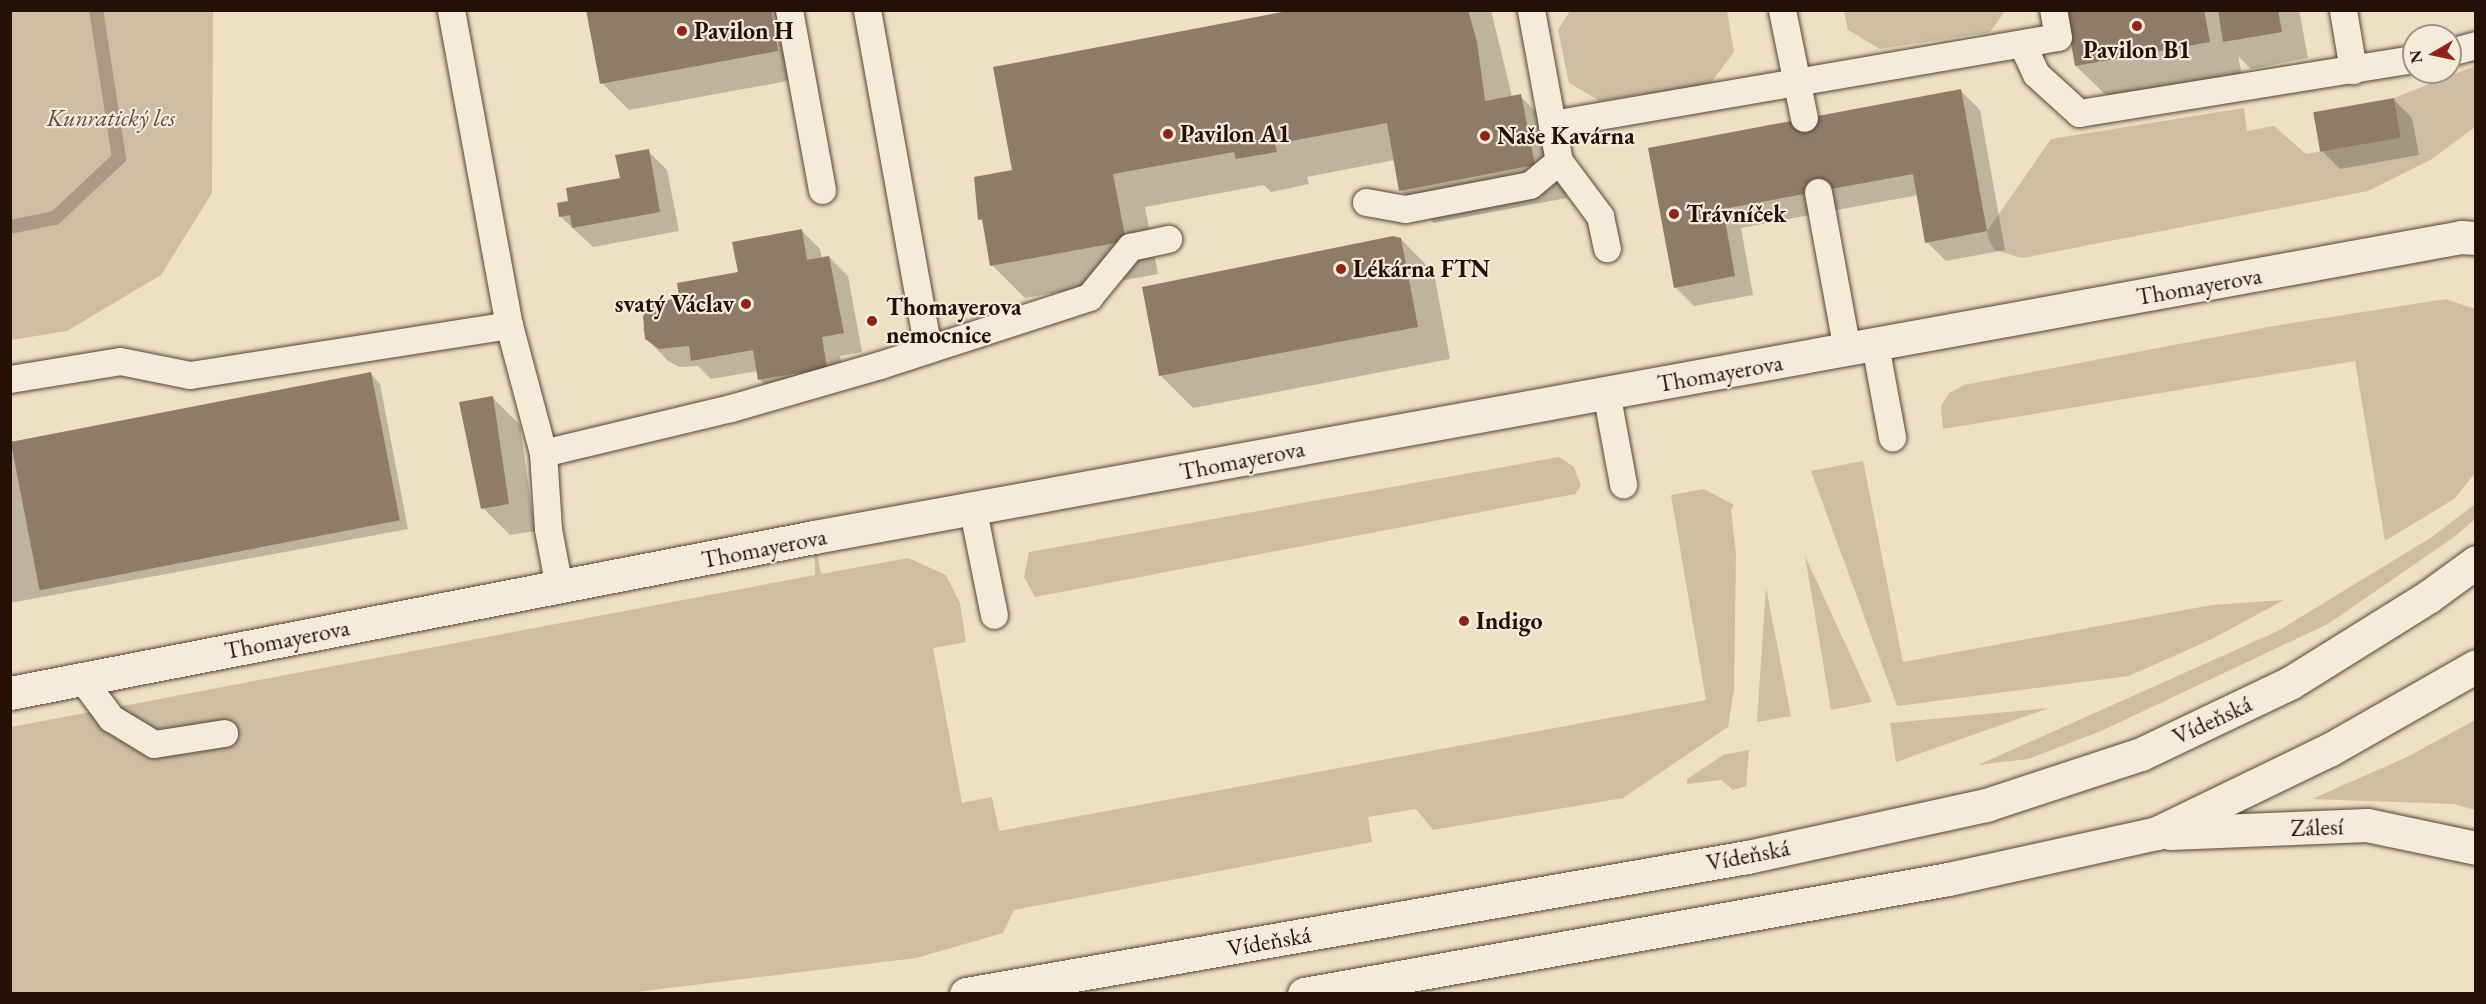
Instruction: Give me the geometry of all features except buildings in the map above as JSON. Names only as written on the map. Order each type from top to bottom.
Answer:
[{"type":"main road","name":"Thomayerova","points":[[10,693],[814,537],[973,511],[1606,392],[1861,348],[2461,237],[2475,238]]},
{"type":"main road","name":"Vídeňská","points":[[966,993],[1747,857],[1986,804],[2141,754],[2290,683],[2428,597],[2475,562]]},
{"type":"main road","points":[[1304,993],[1948,879],[2157,833],[2329,750],[2475,666]]},
{"type":"main road","name":"Zálesí","points":[[2157,833],[2367,825],[2475,848]]},
{"type":"lane","points":[[451,10],[509,326],[543,453],[548,529],[559,587]]},
{"type":"lane","points":[[789,10],[822,190]]},
{"type":"lane","points":[[867,10],[928,349]]},
{"type":"lane","points":[[1531,10],[1559,161],[1600,216],[1607,248]]},
{"type":"lane","points":[[1782,10],[1804,118]]},
{"type":"lane","points":[[1552,124],[2058,37],[2053,10]]},
{"type":"lane","points":[[2343,10],[2353,70]]},
{"type":"lane","points":[[2022,44],[2036,74],[2079,113],[2402,61]]},
{"type":"lane","points":[[1366,202],[1405,209],[1530,185],[1559,161]]},
{"type":"lane","points":[[1818,192],[1861,348],[1892,437]]},
{"type":"lane","points":[[543,453],[731,408],[928,349],[1089,297],[1130,247],[1168,239]]},
{"type":"lane","points":[[10,379],[120,361],[190,375],[509,326]]},
{"type":"lane","points":[[1606,392],[1623,484]]},
{"type":"lane","points":[[973,511],[994,615]]},
{"type":"lane","points":[[82,679],[111,718],[154,744],[224,733]]},
{"type":"green space","name":"Kunratický les","points":[[11,10],[213,11],[212,193],[161,275],[67,331],[11,340]]},
{"type":"green space","points":[[1844,10],[2005,11],[1990,32],[1880,49],[1848,30]]},
{"type":"green space","points":[[1570,11],[1727,11],[1734,52],[1710,84],[1600,101],[1569,83],[1558,30]]},
{"type":"green space","points":[[2475,66],[2475,127],[2432,159],[2368,191],[2022,258],[1995,250],[1989,240],[1987,231],[2051,139],[2244,108],[2247,131],[2274,126],[2306,154],[2401,136],[2394,98],[2429,84],[2462,84],[2462,71]]},
{"type":"green space","points":[[2446,299],[2475,309],[2475,473],[2454,499],[2385,541],[2355,361],[1943,429],[1941,406],[1949,393],[1964,385],[2274,326]]},
{"type":"green space","points":[[1559,457],[1574,467],[1581,486],[1575,494],[1035,597],[1024,577],[1029,552]]},
{"type":"green space","points":[[1863,461],[1903,662],[2212,605],[2284,600],[2212,639],[2129,676],[1897,706],[1811,471]]},
{"type":"green space","points":[[1704,489],[1734,505],[1731,510],[1736,554],[1734,690],[1728,727],[1623,798],[1433,830],[1416,809],[1368,817],[1372,842],[1014,910],[1003,933],[916,958],[619,994],[11,994],[11,727],[815,575],[814,537],[821,574],[908,558],[946,575],[960,603],[966,642],[933,648],[962,803],[992,797],[999,831],[1706,700],[1671,495]]},
{"type":"green space","points":[[2475,504],[2475,519],[2454,537],[2328,624],[2101,731],[2028,759],[1978,765],[2278,631],[2432,537]]},
{"type":"green space","points":[[1805,556],[1872,702],[1831,710]]},
{"type":"green space","points":[[1766,587],[1791,716],[1757,722]]},
{"type":"green space","points":[[2049,708],[1896,762],[1890,723]]},
{"type":"green space","points":[[2475,720],[2475,810],[2454,804],[2312,799],[2407,757]]},
{"type":"green space","points":[[1749,750],[1746,786],[1733,790],[1721,780],[1687,784],[1687,779],[1723,755]]},
{"type":"waterway","points":[[10,227],[55,218],[119,158],[96,10]]},
{"type":"place","name":"Pavilon B1","points":[[2137,26]]},
{"type":"place","name":"Pavilon H","points":[[682,31]]},
{"type":"place","name":"Pavilon A1","points":[[1168,134]]},
{"type":"place","name":"Naše Kavárna","points":[[1485,136]]},
{"type":"place","name":"Trávníček","points":[[1674,214]]},
{"type":"place","name":"Lékárna FTN","points":[[1341,269]]},
{"type":"place","name":"svatý Václav","points":[[746,304]]},
{"type":"place","name":"Thomayerova nemocnice","points":[[872,321]]},
{"type":"place","name":"Indigo","points":[[1464,621]]}]
